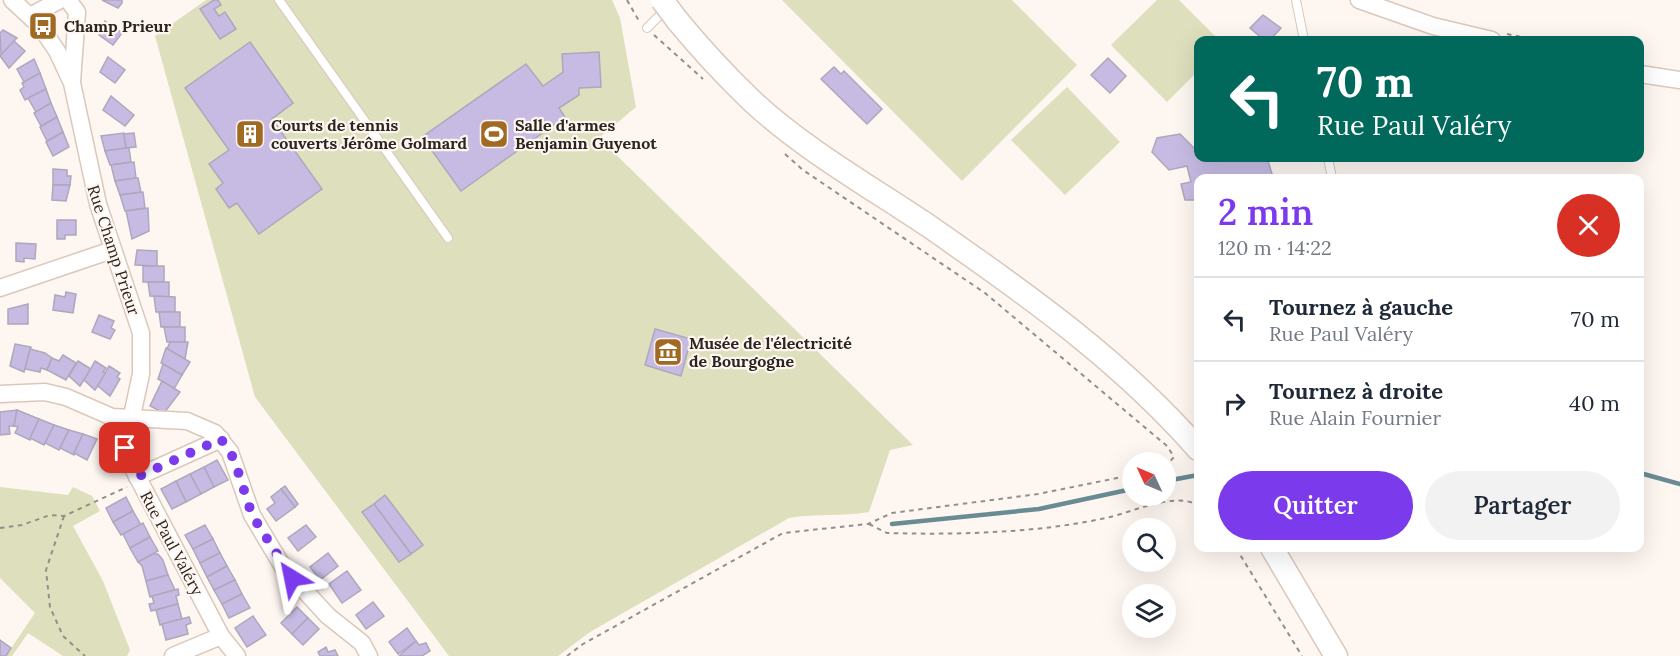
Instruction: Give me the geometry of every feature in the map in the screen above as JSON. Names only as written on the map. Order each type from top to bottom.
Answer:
[{"type":"street","name":"Rue Champ Prieur","points":[[12,0],[30,16],[57,51],[72,83],[86,156],[112,250],[141,333],[141,374],[125,448],[138,479]]},
{"type":"street","points":[[30,16],[60,0]]},
{"type":"street","name":"Rue Champ Prieur","points":[[68,0],[77,12],[72,83]]},
{"type":"street","points":[[1359,0],[1433,26],[1475,36]]},
{"type":"street","points":[[667,12],[752,101],[821,154],[935,231],[1096,348],[1137,384],[1194,445]]},
{"type":"street","points":[[1644,75],[1680,80]]},
{"type":"street","points":[[0,288],[112,250]]},
{"type":"street","points":[[0,394],[45,392],[66,397],[112,417],[195,423],[208,428],[221,439],[234,459],[252,515],[283,567],[328,616],[362,643],[369,656]]},
{"type":"street","name":"Rue Paul Valéry","points":[[221,439],[138,479],[221,636],[237,656]]},
{"type":"street","points":[[1274,552],[1336,656]]},
{"type":"street","points":[[173,656],[221,636]]},
{"type":"lane","points":[[279,0],[448,238]]},
{"type":"lane","points":[[1296,0],[1303,36]]},
{"type":"lane","points":[[647,28],[667,12]]},
{"type":"path","points":[[627,0],[636,18],[708,83]]},
{"type":"path","points":[[777,147],[803,170],[985,293],[1167,446],[1170,452]]},
{"type":"path","points":[[567,656],[583,644],[783,533],[868,524],[892,513],[1038,494],[1122,476]]},
{"type":"path","points":[[0,528],[22,525],[50,514],[64,516],[138,479]]},
{"type":"path","points":[[868,524],[887,533],[906,534],[1045,529],[1101,519],[1168,502],[1194,503]]},
{"type":"path","points":[[64,516],[46,570],[50,607],[63,636],[86,656]]},
{"type":"path","points":[[1238,552],[1302,656]]},
{"type":"green space","points":[[206,0],[612,0],[620,18],[636,107],[599,138],[913,445],[890,450],[869,512],[789,518],[590,632],[558,656],[449,656],[255,397],[155,36]]},
{"type":"green space","points":[[782,0],[1012,0],[1077,65],[962,181]]},
{"type":"green space","points":[[1157,0],[1179,0],[1215,36],[1194,36],[1194,75],[1167,102],[1111,45]]},
{"type":"green space","points":[[1067,87],[1120,142],[1065,195],[1011,140]]},
{"type":"green space","points":[[0,487],[68,495],[73,487],[92,496],[100,511],[73,526],[103,581],[130,650],[127,656],[63,656],[28,633],[12,656],[6,656],[35,613],[0,578]]},
{"type":"building","points":[[102,0],[122,0],[122,3],[118,8]]},
{"type":"building","points":[[218,0],[221,5],[214,9],[219,16],[225,12],[236,29],[220,39],[200,9]]},
{"type":"building","points":[[1263,15],[1281,28],[1274,36],[1259,36],[1250,28]]},
{"type":"building","points":[[105,21],[122,33],[113,45],[99,35]]},
{"type":"building","points":[[3,30],[17,38],[1,55],[0,33]]},
{"type":"building","points":[[14,41],[25,51],[9,68],[0,56]]},
{"type":"building","name":"Courts de tennis couverts Jérôme Golmard","points":[[250,42],[293,103],[272,119],[322,189],[259,234],[237,203],[229,208],[216,189],[223,183],[209,164],[229,150],[185,88]]},
{"type":"building","points":[[599,52],[601,87],[579,88],[579,95],[559,108],[565,117],[461,191],[422,137],[526,64],[543,86],[563,72],[562,54]]},
{"type":"building","points":[[108,57],[125,70],[115,83],[100,72]]},
{"type":"building","points":[[1108,58],[1126,76],[1110,93],[1091,75]]},
{"type":"building","points":[[34,59],[40,73],[24,82],[17,69]]},
{"type":"building","points":[[834,67],[841,74],[844,71],[882,109],[867,124],[821,79]]},
{"type":"building","points":[[40,73],[46,89],[25,100],[20,90],[24,87],[22,83]]},
{"type":"building","points":[[46,89],[51,103],[36,112],[28,98]]},
{"type":"building","points":[[111,96],[134,115],[125,126],[103,110]]},
{"type":"building","points":[[51,103],[57,117],[41,126],[34,113]]},
{"type":"building","points":[[57,117],[63,132],[47,141],[40,127]]},
{"type":"building","points":[[63,132],[69,147],[53,156],[46,142]]},
{"type":"building","points":[[124,133],[126,148],[105,151],[101,136]]},
{"type":"building","points":[[134,133],[136,147],[126,148],[124,134]]},
{"type":"building","points":[[1180,134],[1194,148],[1194,162],[1268,162],[1272,174],[1194,174],[1194,200],[1185,200],[1181,184],[1191,182],[1187,166],[1169,170],[1152,152],[1157,138]]},
{"type":"building","points":[[129,148],[131,162],[110,165],[105,151]]},
{"type":"building","points":[[134,162],[136,178],[115,181],[111,165]]},
{"type":"building","points":[[53,169],[67,170],[67,176],[71,176],[70,185],[53,185]]},
{"type":"building","points":[[138,178],[141,192],[120,195],[115,181]]},
{"type":"building","points":[[53,185],[70,185],[66,201],[52,200]]},
{"type":"building","points":[[143,192],[145,208],[125,211],[120,195]]},
{"type":"building","points":[[148,208],[149,231],[132,239],[126,211]]},
{"type":"building","points":[[57,220],[76,220],[76,235],[65,235],[65,239],[57,239]]},
{"type":"building","points":[[16,243],[36,244],[35,259],[24,258],[24,262],[16,261]]},
{"type":"building","points":[[137,250],[157,251],[157,266],[135,265]]},
{"type":"building","points":[[143,266],[164,266],[164,282],[143,282]]},
{"type":"building","points":[[148,282],[169,282],[169,297],[150,296]]},
{"type":"building","points":[[66,292],[76,294],[73,313],[53,310],[55,295],[65,297]]},
{"type":"building","points":[[154,296],[175,297],[175,312],[156,312]]},
{"type":"building","points":[[28,304],[28,324],[8,324],[8,309]]},
{"type":"building","points":[[159,312],[180,312],[180,327],[161,327]]},
{"type":"building","points":[[99,315],[114,321],[111,328],[115,330],[110,339],[92,332]]},
{"type":"building","points":[[164,327],[185,327],[185,342],[167,342]]},
{"type":"building","name":"Musée de l'électricité de Bourgogne","points":[[655,329],[691,339],[681,376],[645,365]]},
{"type":"building","points":[[170,342],[188,342],[185,359],[167,349]]},
{"type":"building","points":[[15,344],[31,347],[24,372],[10,366]]},
{"type":"building","points":[[166,348],[190,362],[182,375],[161,363]]},
{"type":"building","points":[[30,349],[45,353],[52,358],[47,370],[41,368],[40,372],[25,369]]},
{"type":"building","points":[[63,355],[76,363],[66,380],[47,370],[52,358],[59,361]]},
{"type":"building","points":[[78,361],[91,369],[80,386],[69,376]]},
{"type":"building","points":[[95,361],[106,368],[103,372],[106,373],[95,390],[84,380]]},
{"type":"building","points":[[163,364],[182,375],[174,389],[158,379]]},
{"type":"building","points":[[109,366],[120,373],[117,377],[120,379],[110,396],[98,386]]},
{"type":"building","points":[[162,381],[180,392],[164,413],[150,406]]},
{"type":"building","points":[[17,410],[14,426],[9,426],[10,434],[0,435],[0,412]]},
{"type":"building","points":[[17,410],[39,419],[30,440],[15,433],[18,427],[14,426]]},
{"type":"building","points":[[39,419],[54,425],[44,445],[30,438]]},
{"type":"building","points":[[54,425],[69,430],[59,450],[45,443]]},
{"type":"building","points":[[69,430],[83,434],[74,455],[60,448]]},
{"type":"building","points":[[83,434],[97,439],[87,460],[74,453]]},
{"type":"building","points":[[217,460],[228,480],[214,487],[204,467]]},
{"type":"building","points":[[204,467],[214,487],[201,494],[190,474]]},
{"type":"building","points":[[190,474],[201,494],[186,502],[176,481]]},
{"type":"building","points":[[176,481],[186,502],[172,509],[161,489]]},
{"type":"building","points":[[285,486],[298,504],[295,507],[281,489]]},
{"type":"building","points":[[281,489],[295,507],[276,521],[267,509],[275,503],[271,497]]},
{"type":"building","points":[[385,495],[423,545],[411,554],[374,504]]},
{"type":"building","points":[[126,497],[133,511],[113,522],[106,508]]},
{"type":"building","points":[[374,504],[411,554],[399,562],[362,512]]},
{"type":"building","points":[[133,511],[141,525],[121,535],[113,522]]},
{"type":"building","points":[[143,523],[150,537],[130,548],[123,534]]},
{"type":"building","points":[[205,525],[213,539],[193,549],[185,535]]},
{"type":"building","points":[[306,525],[316,537],[298,551],[288,538]]},
{"type":"building","points":[[150,537],[158,551],[138,562],[130,548]]},
{"type":"building","points":[[213,539],[220,553],[200,563],[193,549]]},
{"type":"building","points":[[220,553],[227,566],[207,577],[200,563]]},
{"type":"building","points":[[328,553],[338,566],[320,580],[310,567]]},
{"type":"building","points":[[153,554],[158,554],[163,560],[168,575],[146,581],[142,566],[138,562]]},
{"type":"building","points":[[227,566],[235,580],[214,590],[207,577]]},
{"type":"building","points":[[347,571],[361,590],[342,603],[329,584]]},
{"type":"building","points":[[168,575],[175,590],[150,597],[146,581]]},
{"type":"building","points":[[235,580],[242,594],[222,604],[214,590]]},
{"type":"building","points":[[178,589],[179,595],[176,596],[178,604],[151,611],[149,604],[154,603],[152,596]]},
{"type":"building","points":[[242,594],[250,608],[229,618],[222,604]]},
{"type":"building","points":[[373,602],[384,616],[366,629],[356,615]]},
{"type":"building","points":[[178,604],[182,619],[160,625],[156,610]]},
{"type":"building","points":[[297,607],[308,618],[292,634],[281,623]]},
{"type":"building","points":[[253,616],[266,635],[247,647],[235,628]]},
{"type":"building","points":[[189,617],[191,623],[186,625],[188,634],[166,640],[162,624]]},
{"type":"building","points":[[308,618],[319,629],[303,645],[292,634]]},
{"type":"building","points":[[407,628],[416,641],[398,654],[389,642]]},
{"type":"building","points":[[0,640],[11,648],[6,656],[0,656]]},
{"type":"building","points":[[416,641],[419,645],[426,643],[430,651],[422,656],[399,656]]},
{"type":"building","points":[[326,647],[328,652],[335,650],[338,656],[320,656],[318,652]]},
{"type":"waterway","points":[[1644,474],[1680,484]]},
{"type":"waterway","points":[[1176,479],[1194,476]]},
{"type":"waterway","points":[[892,524],[1039,509],[1122,491]]},
{"type":"place","name":"Champ Prieur","points":[[43,26]]},
{"type":"place","name":"Courts de tennis couverts Jérôme Golmard","points":[[250,134]]},
{"type":"place","name":"Salle d'armes Benjamin Guyenot","points":[[494,134]]},
{"type":"place","name":"Musée de l'électricité de Bourgogne","points":[[668,352]]},
{"type":"route","points":[[125,448],[137,477],[221,439],[234,459],[244,496],[252,515],[275,555],[292,578]]}]
